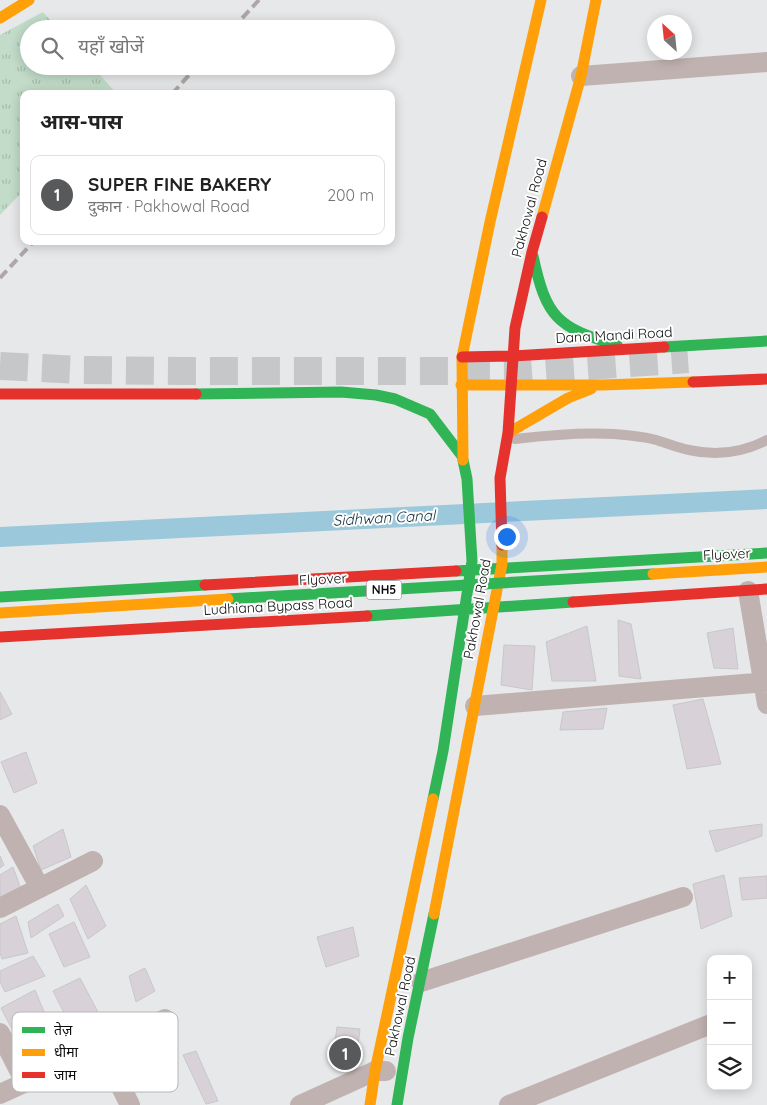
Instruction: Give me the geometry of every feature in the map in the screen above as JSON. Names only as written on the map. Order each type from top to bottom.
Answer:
[{"type":"main road","points":[[0,18],[30,0]]},
{"type":"main road","name":"Pakhowal Road","points":[[370,1105],[374,1071],[442,751],[471,565],[467,478],[462,456],[462,358],[490,222],[541,0]]},
{"type":"main road","name":"Pakhowal Road","points":[[397,1105],[408,1038],[421,982],[501,566],[500,478],[507,436],[515,328],[532,252],[581,76],[596,0]]},
{"type":"main road","points":[[532,252],[546,300],[554,315],[572,329],[595,339],[633,349]]},
{"type":"main road","points":[[504,330],[517,282]]},
{"type":"main road","name":"Dana Mandi Road","points":[[462,358],[494,352],[513,356],[767,341]]},
{"type":"main road","points":[[461,385],[602,385],[767,379]]},
{"type":"main road","points":[[507,436],[568,398],[602,385]]},
{"type":"main road","points":[[0,394],[341,392],[376,395],[395,399],[430,414],[462,456]]},
{"type":"main road","name":"Ludhiana Bypass Road","points":[[0,597],[471,565],[501,566],[767,553]]},
{"type":"main road","name":"Flyover","points":[[0,614],[767,567]]},
{"type":"main road","name":"Ludhiana Bypass Road","points":[[0,637],[465,610],[758,590]]},
{"type":"street","points":[[581,76],[767,62]]},
{"type":"street","points":[[758,590],[767,704]]},
{"type":"street","points":[[475,706],[765,682]]},
{"type":"street","points":[[0,814],[40,888]]},
{"type":"street","points":[[0,908],[93,861]]},
{"type":"street","points":[[421,982],[683,897]]},
{"type":"street","points":[[509,1105],[707,1026]]},
{"type":"street","points":[[0,1033],[12,1057]]},
{"type":"street","points":[[300,1105],[374,1071],[403,1070]]},
{"type":"street","points":[[0,1094],[12,1088]]},
{"type":"street","points":[[124,1092],[130,1105]]},
{"type":"lane","points":[[507,436],[615,434],[651,439],[709,454],[732,453],[756,446],[767,440]]},
{"type":"green space","points":[[43,12],[50,20],[28,20]]},
{"type":"green space","points":[[20,24],[20,75],[100,75],[113,90],[20,90],[20,194],[0,215],[0,35]]},
{"type":"building","points":[[618,620],[631,624],[641,679],[619,676]]},
{"type":"building","points":[[587,626],[596,681],[552,681],[546,642]]},
{"type":"building","points":[[733,628],[738,669],[714,668],[707,633]]},
{"type":"building","points":[[504,645],[535,646],[532,690],[501,685]]},
{"type":"building","points":[[0,692],[12,714],[0,720]]},
{"type":"building","points":[[703,699],[721,764],[687,769],[673,705]]},
{"type":"building","points":[[607,708],[603,729],[560,730],[563,712]]},
{"type":"building","points":[[26,752],[37,783],[14,793],[1,762]]},
{"type":"building","points":[[762,824],[762,836],[716,852],[709,831]]},
{"type":"building","points":[[63,829],[71,857],[41,870],[33,846]]},
{"type":"building","points":[[0,856],[4,865],[0,868]]},
{"type":"building","points":[[13,867],[21,889],[0,899],[0,875]]},
{"type":"building","points":[[724,875],[732,916],[701,929],[693,884]]},
{"type":"building","points":[[767,876],[767,898],[742,900],[739,878]]},
{"type":"building","points":[[86,885],[106,926],[88,939],[70,899]]},
{"type":"building","points":[[58,904],[64,916],[31,938],[28,922]]},
{"type":"building","points":[[16,916],[28,953],[2,959],[0,953],[0,924]]},
{"type":"building","points":[[74,922],[90,957],[64,967],[49,934]]},
{"type":"building","points":[[353,927],[359,956],[326,967],[317,937]]},
{"type":"building","points":[[33,956],[45,976],[5,992],[0,982],[0,971]]},
{"type":"building","points":[[145,968],[155,991],[136,1002],[129,976]]},
{"type":"building","points":[[80,978],[98,1012],[64,1012],[53,991]]},
{"type":"building","points":[[35,990],[44,1012],[12,1012],[12,1029],[1,1008]]},
{"type":"building","points":[[337,1027],[360,1029],[355,1071],[332,1063]]},
{"type":"building","points":[[196,1051],[218,1101],[206,1104],[183,1055]]},
{"type":"waterway","name":"Sidhwan Canal","points":[[0,537],[767,499]]},
{"type":"tunnel","points":[[0,366],[82,370],[181,371],[519,371],[688,359]]},
{"type":"railway","points":[[240,20],[259,0]]},
{"type":"railway","points":[[176,90],[189,75]]},
{"type":"railway","points":[[0,278],[30,245]]},
{"type":"traffic: fast","points":[[533,256],[543,293],[557,317],[580,332],[617,345]]},
{"type":"traffic: fast","points":[[664,347],[767,341]]},
{"type":"traffic: fast","points":[[196,394],[341,392],[376,395],[395,399],[430,414],[462,456]]},
{"type":"traffic: fast","points":[[433,799],[443,751],[472,561],[467,479],[463,460]]},
{"type":"traffic: fast","points":[[456,571],[767,553]]},
{"type":"traffic: fast","points":[[228,599],[653,574]]},
{"type":"traffic: fast","points":[[0,597],[205,585]]},
{"type":"traffic: fast","points":[[367,616],[573,602]]},
{"type":"traffic: fast","points":[[397,1105],[408,1038],[434,914]]},
{"type":"traffic: slow","points":[[0,18],[29,0]]},
{"type":"traffic: slow","points":[[463,460],[462,357],[490,222],[541,0]]},
{"type":"traffic: slow","points":[[542,217],[581,76],[596,0]]},
{"type":"traffic: slow","points":[[461,385],[602,385],[693,382]]},
{"type":"traffic: slow","points":[[508,433],[568,398],[591,389]]},
{"type":"traffic: slow","points":[[434,914],[502,564],[502,545]]},
{"type":"traffic: slow","points":[[653,574],[767,567]]},
{"type":"traffic: slow","points":[[0,613],[228,599]]},
{"type":"traffic: slow","points":[[370,1105],[375,1071],[433,799]]},
{"type":"traffic: jam","points":[[502,545],[500,478],[508,433],[515,328],[542,217]]},
{"type":"traffic: jam","points":[[462,357],[513,356],[664,347]]},
{"type":"traffic: jam","points":[[693,382],[767,379]]},
{"type":"traffic: jam","points":[[0,394],[196,394]]},
{"type":"traffic: jam","points":[[205,585],[456,571]]},
{"type":"traffic: jam","points":[[573,602],[767,589]]},
{"type":"traffic: jam","points":[[0,637],[367,616]]},
{"type":"place","name":"SUPER FINE BAKERY","points":[[345,1054]]}]
